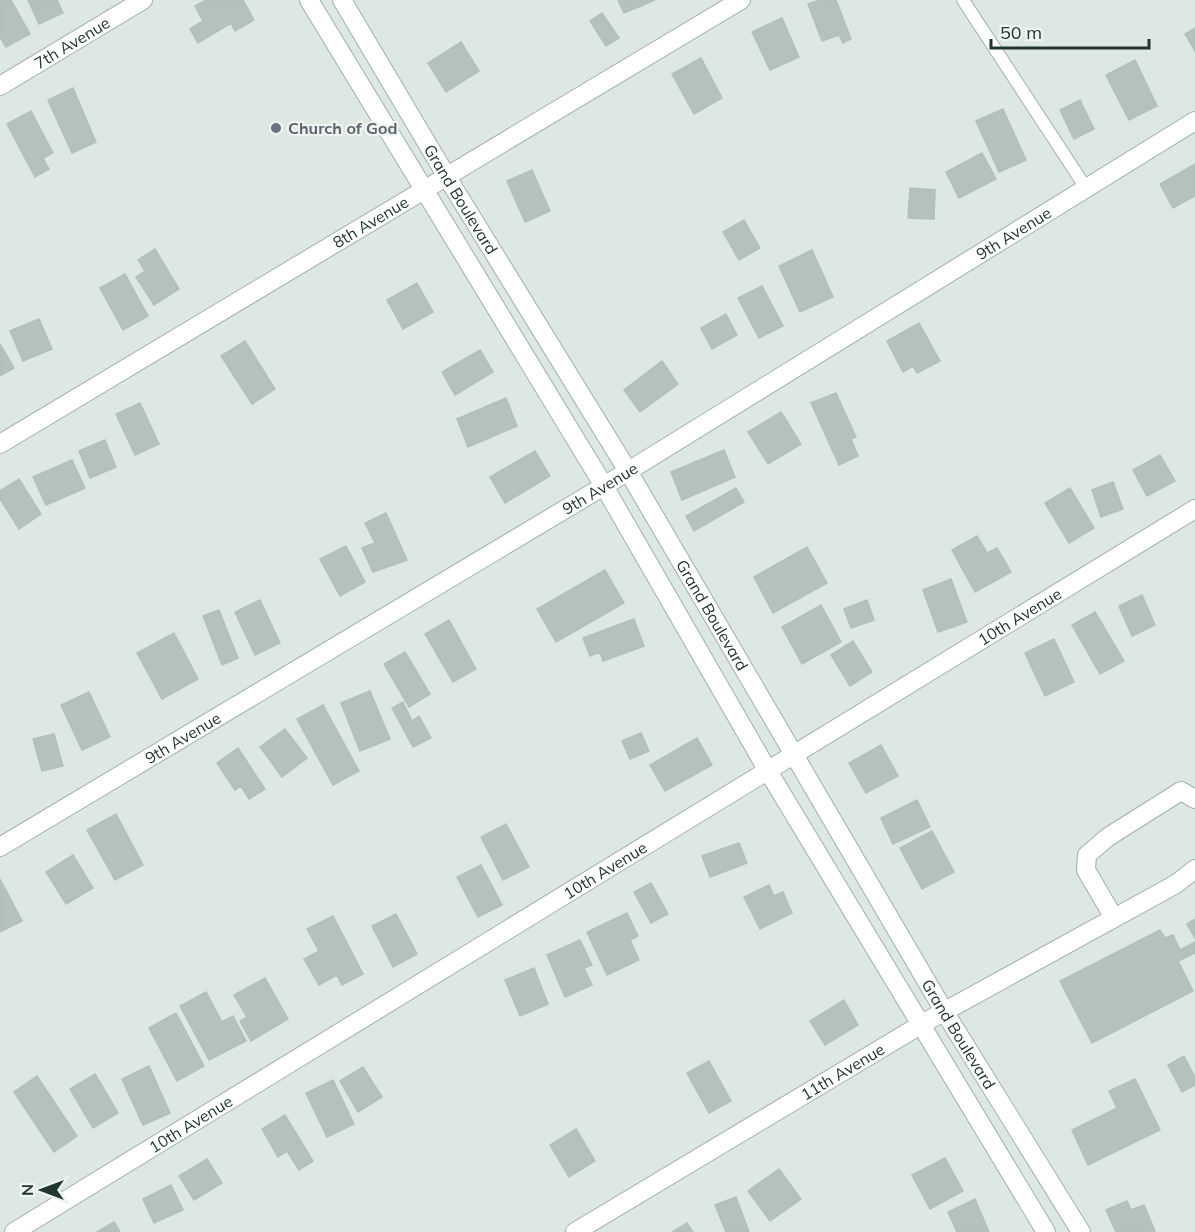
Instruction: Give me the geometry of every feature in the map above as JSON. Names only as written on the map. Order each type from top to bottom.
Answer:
[{"type":"street","name":"7th Avenue","points":[[0,86],[143,0]]},
{"type":"street","name":"Grand Boulevard","points":[[309,0],[423,192],[604,486],[768,771],[1046,1232]]},
{"type":"street","name":"Grand Boulevard","points":[[342,0],[447,177],[628,471],[945,1011],[1081,1232]]},
{"type":"street","name":"8th Avenue","points":[[0,444],[741,0]]},
{"type":"street","name":"9th Avenue","points":[[0,847],[604,486],[1195,121]]},
{"type":"street","name":"10th Avenue","points":[[15,1232],[1195,509]]},
{"type":"street","points":[[1114,918],[1086,870],[1087,855],[1108,837],[1181,791],[1195,799]]},
{"type":"street","name":"11th Avenue","points":[[575,1232],[922,1024],[1176,884],[1195,869]]},
{"type":"lane","points":[[963,0],[1086,188]]},
{"type":"building","points":[[0,0],[11,0],[30,34],[6,47],[0,37]]},
{"type":"building","points":[[28,0],[57,0],[63,13],[39,24]]},
{"type":"building","points":[[206,0],[243,0],[254,20],[235,31],[231,23],[198,43],[190,29],[203,21],[195,6]]},
{"type":"building","points":[[618,0],[655,0],[624,13]]},
{"type":"building","points":[[820,0],[836,0],[851,39],[843,43],[839,35],[822,41],[808,4]]},
{"type":"building","points":[[602,13],[619,38],[606,46],[590,21]]},
{"type":"building","points":[[782,18],[799,57],[770,70],[752,32]]},
{"type":"building","points":[[1195,28],[1195,51],[1185,34]]},
{"type":"building","points":[[461,42],[479,71],[446,92],[428,63]]},
{"type":"building","points":[[701,58],[722,98],[694,114],[672,74]]},
{"type":"building","points":[[1135,60],[1157,106],[1129,120],[1106,75]]},
{"type":"building","points":[[73,88],[96,142],[72,153],[48,100]]},
{"type":"building","points":[[1080,100],[1094,129],[1074,139],[1060,110]]},
{"type":"building","points":[[1003,109],[1026,160],[999,172],[976,121]]},
{"type":"building","points":[[31,111],[53,153],[43,158],[49,169],[35,177],[7,124]]},
{"type":"building","points":[[982,153],[996,179],[959,198],[946,172]]},
{"type":"building","points":[[1195,164],[1195,196],[1173,208],[1160,184]]},
{"type":"building","points":[[532,170],[550,211],[525,222],[507,181]]},
{"type":"building","points":[[910,188],[935,190],[934,219],[908,218]]},
{"type":"building","points":[[744,220],[760,248],[739,260],[723,232]]},
{"type":"building","points":[[155,249],[179,289],[154,305],[136,277],[145,271],[138,260]]},
{"type":"building","points":[[812,250],[833,297],[800,312],[779,266]]},
{"type":"building","points":[[125,274],[148,316],[123,330],[100,288]]},
{"type":"building","points":[[417,283],[433,312],[403,329],[387,300]]},
{"type":"building","points":[[762,286],[783,326],[759,338],[738,298]]},
{"type":"building","points":[[726,314],[737,335],[712,349],[701,328]]},
{"type":"building","points":[[39,319],[52,349],[23,361],[10,331]]},
{"type":"building","points":[[919,323],[940,361],[917,373],[913,366],[903,372],[887,341]]},
{"type":"building","points":[[245,341],[275,389],[252,404],[221,356]]},
{"type":"building","points":[[0,344],[14,368],[0,376]]},
{"type":"building","points":[[480,350],[493,372],[455,395],[442,372]]},
{"type":"building","points":[[662,361],[678,384],[640,412],[624,390]]},
{"type":"building","points":[[836,393],[856,437],[851,439],[858,456],[839,465],[811,403]]},
{"type":"building","points":[[506,398],[517,426],[468,447],[457,419]]},
{"type":"building","points":[[140,403],[159,444],[135,455],[116,414]]},
{"type":"building","points":[[781,412],[801,444],[768,464],[748,432]]},
{"type":"building","points":[[105,440],[116,467],[90,478],[79,451]]},
{"type":"building","points":[[724,450],[735,477],[682,500],[671,472]]},
{"type":"building","points":[[535,451],[550,476],[505,503],[490,477]]},
{"type":"building","points":[[1160,455],[1175,481],[1147,496],[1133,470]]},
{"type":"building","points":[[72,460],[85,488],[46,505],[33,477]]},
{"type":"building","points":[[19,479],[41,514],[19,529],[0,499],[0,491]]},
{"type":"building","points":[[1113,482],[1123,509],[1101,517],[1092,490]]},
{"type":"building","points":[[736,488],[744,502],[694,531],[686,516]]},
{"type":"building","points":[[1070,488],[1094,528],[1069,543],[1045,503]]},
{"type":"building","points":[[386,513],[407,560],[373,572],[362,548],[375,543],[365,523]]},
{"type":"building","points":[[977,536],[987,553],[997,548],[1011,572],[975,592],[952,550]]},
{"type":"building","points":[[346,546],[365,582],[340,596],[320,559]]},
{"type":"building","points":[[807,547],[827,583],[773,613],[754,577]]},
{"type":"building","points":[[605,570],[624,603],[556,642],[537,609]]},
{"type":"building","points":[[951,579],[967,622],[938,632],[923,590]]},
{"type":"building","points":[[1142,595],[1155,625],[1132,636],[1119,606]]},
{"type":"building","points":[[260,600],[280,643],[255,655],[235,612]]},
{"type":"building","points":[[867,600],[874,620],[851,628],[844,609]]},
{"type":"building","points":[[821,605],[841,642],[802,664],[782,627]]},
{"type":"building","points":[[219,610],[238,658],[222,665],[203,616]]},
{"type":"building","points":[[1095,612],[1124,661],[1100,674],[1072,625]]},
{"type":"building","points":[[634,619],[644,646],[603,661],[600,652],[590,656],[583,638]]},
{"type":"building","points":[[449,620],[476,669],[453,682],[425,634]]},
{"type":"building","points":[[174,633],[198,679],[162,699],[137,653]]},
{"type":"building","points":[[1054,639],[1074,682],[1045,696],[1025,653]]},
{"type":"building","points":[[853,641],[872,672],[850,686],[831,655]]},
{"type":"building","points":[[405,652],[430,694],[409,707],[384,664]]},
{"type":"building","points":[[370,691],[390,739],[360,751],[341,703]]},
{"type":"building","points":[[89,692],[110,737],[82,750],[61,705]]},
{"type":"building","points":[[403,702],[412,721],[419,716],[431,738],[413,747],[392,708]]},
{"type":"building","points":[[323,705],[359,771],[333,785],[297,719]]},
{"type":"building","points":[[285,729],[307,758],[282,777],[260,747]]},
{"type":"building","points":[[641,733],[649,751],[630,759],[622,741]]},
{"type":"building","points":[[54,734],[63,766],[42,771],[33,739]]},
{"type":"building","points":[[697,738],[712,765],[665,791],[650,765]]},
{"type":"building","points":[[881,745],[898,776],[866,793],[849,763]]},
{"type":"building","points":[[238,748],[265,789],[249,799],[241,786],[235,790],[217,763]]},
{"type":"building","points":[[917,800],[930,827],[893,844],[881,818]]},
{"type":"building","points":[[116,814],[143,865],[115,880],[87,830]]},
{"type":"building","points":[[506,824],[529,867],[503,880],[481,837]]},
{"type":"building","points":[[932,831],[954,872],[922,889],[900,848]]},
{"type":"building","points":[[739,843],[747,863],[710,877],[702,856]]},
{"type":"building","points":[[73,855],[93,888],[66,904],[46,872]]},
{"type":"building","points":[[481,865],[502,905],[478,917],[457,877]]},
{"type":"building","points":[[0,879],[22,921],[0,932]]},
{"type":"building","points":[[651,883],[668,914],[651,923],[634,892]]},
{"type":"building","points":[[769,885],[774,896],[783,892],[792,913],[760,929],[744,897]]},
{"type":"building","points":[[627,913],[638,936],[630,940],[639,960],[607,975],[587,932]]},
{"type":"building","points":[[396,914],[417,954],[393,967],[372,926]]},
{"type":"building","points":[[333,916],[363,974],[342,985],[337,975],[319,985],[304,959],[319,951],[307,929]]},
{"type":"building","points":[[1195,919],[1195,938],[1187,924]]},
{"type":"building","points":[[1160,930],[1165,938],[1173,935],[1180,950],[1195,942],[1195,953],[1178,961],[1193,991],[1092,1043],[1060,981]]},
{"type":"building","points":[[580,940],[592,965],[584,968],[592,985],[565,997],[547,955]]},
{"type":"building","points":[[534,968],[548,1004],[520,1016],[505,980]]},
{"type":"building","points":[[265,978],[288,1019],[251,1041],[240,1021],[247,1017],[234,995]]},
{"type":"building","points":[[206,992],[222,1022],[233,1016],[246,1041],[209,1060],[180,1006]]},
{"type":"building","points":[[844,1000],[858,1025],[825,1045],[810,1021]]},
{"type":"building","points":[[176,1013],[204,1066],[177,1081],[149,1028]]},
{"type":"building","points":[[1184,1056],[1195,1077],[1195,1085],[1182,1092],[1168,1065]]},
{"type":"building","points":[[709,1061],[731,1101],[709,1113],[687,1073]]},
{"type":"building","points":[[149,1066],[170,1113],[143,1125],[122,1079]]},
{"type":"building","points":[[363,1067],[382,1097],[358,1112],[340,1081]]},
{"type":"building","points":[[95,1074],[118,1113],[93,1128],[70,1089]]},
{"type":"building","points":[[37,1076],[77,1136],[54,1152],[14,1092]]},
{"type":"building","points":[[1135,1079],[1160,1130],[1088,1165],[1072,1130],[1117,1108],[1109,1091]]},
{"type":"building","points":[[333,1080],[354,1124],[327,1137],[306,1093]]},
{"type":"building","points":[[285,1115],[313,1161],[299,1170],[287,1151],[278,1157],[262,1129]]},
{"type":"building","points":[[576,1129],[595,1161],[569,1177],[550,1145]]},
{"type":"building","points":[[945,1158],[963,1191],[930,1209],[912,1175]]},
{"type":"building","points":[[207,1159],[222,1183],[194,1200],[179,1176]]},
{"type":"building","points":[[779,1169],[801,1199],[770,1221],[748,1191]]},
{"type":"building","points":[[171,1185],[183,1210],[154,1223],[143,1199]]},
{"type":"building","points":[[736,1197],[749,1232],[726,1232],[715,1205]]},
{"type":"building","points":[[975,1199],[989,1232],[957,1232],[948,1212]]},
{"type":"building","points":[[1127,1201],[1131,1210],[1144,1205],[1155,1231],[1116,1232],[1106,1210]]},
{"type":"building","points":[[114,1222],[120,1232],[97,1232]]},
{"type":"building","points":[[687,1223],[693,1232],[672,1232]]},
{"type":"place","name":"Church of God","points":[[276,128]]}]
